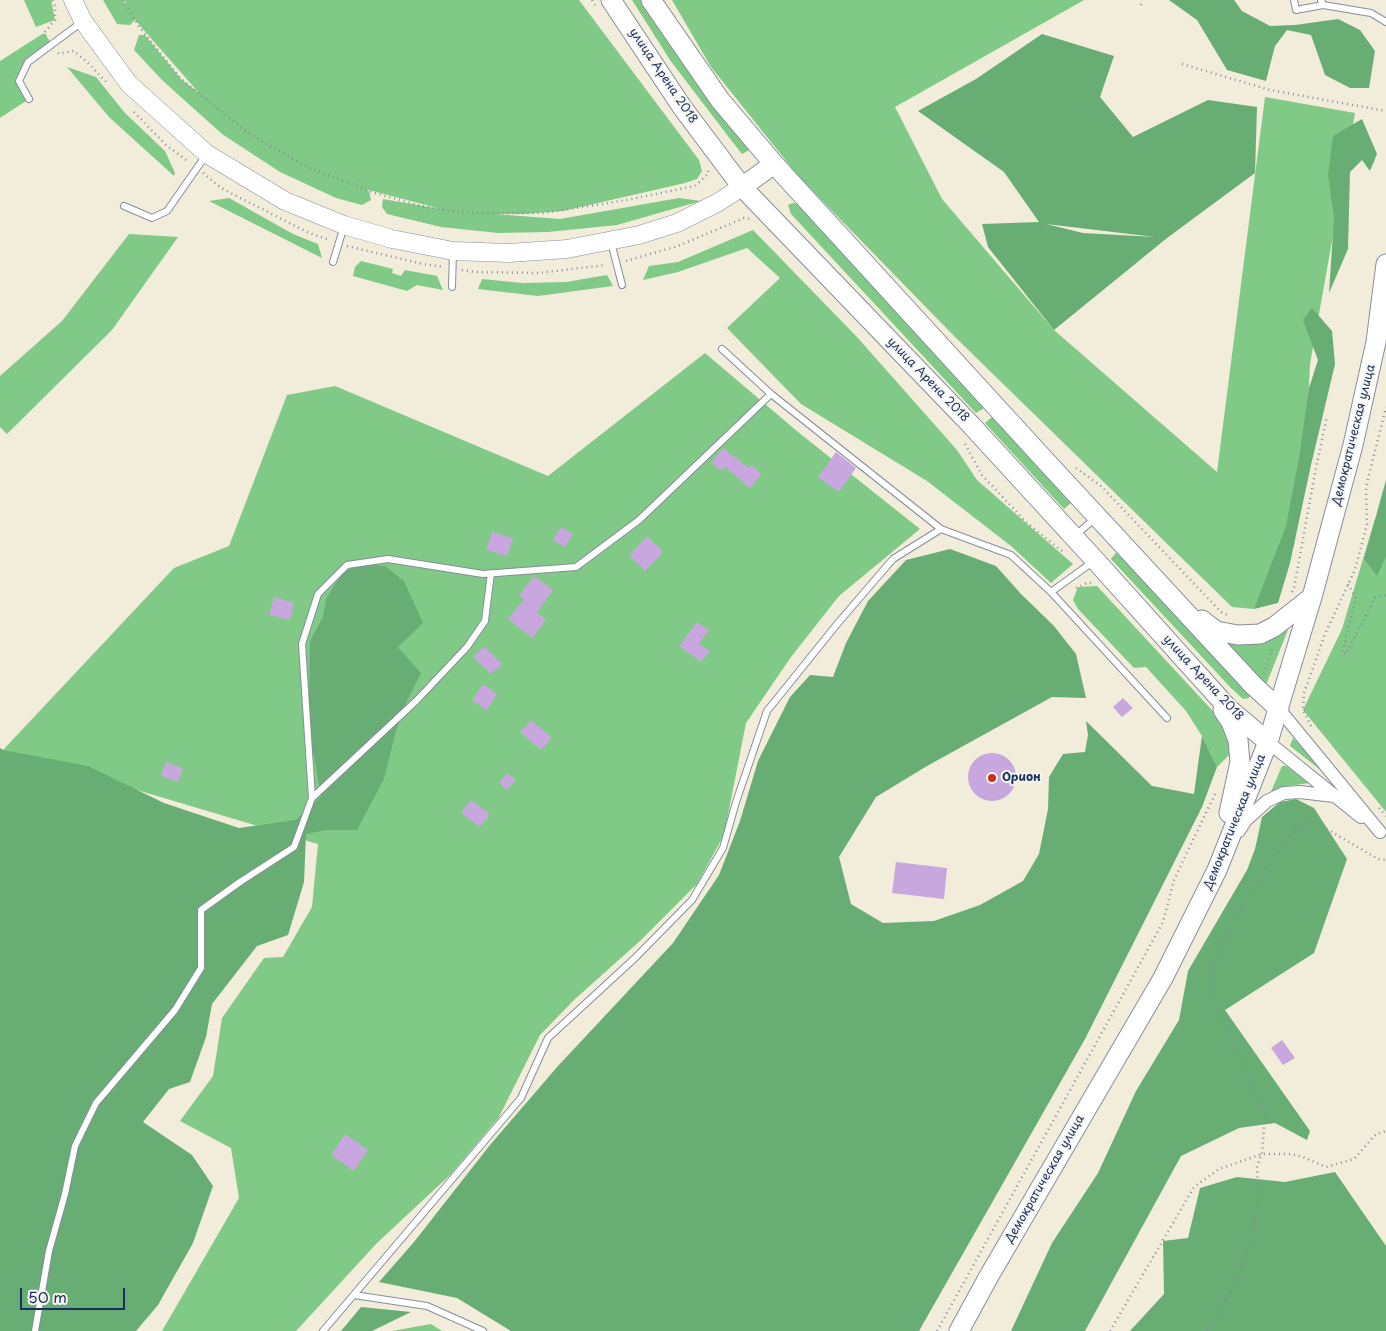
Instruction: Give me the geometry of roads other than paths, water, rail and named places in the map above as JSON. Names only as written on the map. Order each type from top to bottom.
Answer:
[{"type":"main road","points":[[73,0],[83,21],[129,84],[202,161],[285,201],[344,225],[453,260],[509,253],[567,250],[639,235],[677,224],[742,187],[774,164]]},
{"type":"main road","points":[[652,0],[720,100],[774,164],[1253,685],[1279,709]]},
{"type":"main road","name":"улица Арена 2018","points":[[604,4],[742,187],[972,426],[1096,560],[1213,691],[1242,721],[1268,742]]},
{"type":"main road","name":"Демократическая улица","points":[[959,1331],[989,1276],[1163,978],[1216,870],[1268,742],[1312,597],[1348,462],[1374,352],[1386,264]]},
{"type":"main road","points":[[1178,602],[1216,631],[1238,635],[1260,634],[1274,627],[1312,597]]},
{"type":"main road","points":[[1213,691],[1231,722],[1238,740],[1240,762],[1216,870]]},
{"type":"street","points":[[1279,709],[1383,835]]},
{"type":"street","points":[[1268,742],[1383,835]]},
{"type":"street","points":[[1216,870],[1246,820],[1267,801],[1284,793],[1300,792],[1334,796]]},
{"type":"lane","points":[[1294,0],[1296,10],[1322,3],[1370,13],[1386,22]]},
{"type":"lane","points":[[29,99],[19,81],[28,62],[83,21]]},
{"type":"lane","points":[[124,206],[152,218],[167,211],[202,161]]},
{"type":"lane","points":[[333,262],[344,225]]},
{"type":"lane","points":[[611,241],[622,285]]},
{"type":"lane","points":[[452,287],[453,260]]},
{"type":"lane","points":[[722,349],[771,394],[941,529],[1011,554],[1051,592],[1167,718]]},
{"type":"lane","points":[[35,1331],[49,1251],[65,1194],[75,1146],[96,1102],[175,1010],[201,968],[201,910],[294,847],[312,798],[302,644],[318,594],[347,565],[388,559],[483,574],[576,567],[639,520],[771,394]]},
{"type":"lane","points":[[1074,537],[1097,516]]},
{"type":"lane","points":[[324,1331],[521,1098],[548,1038],[635,958],[692,900],[723,848],[736,802],[767,711],[893,559],[941,529]]},
{"type":"lane","points":[[1051,592],[1096,560]]},
{"type":"lane","points":[[312,798],[416,701],[467,647],[485,621],[492,573]]},
{"type":"lane","points":[[354,1295],[427,1306],[484,1331]]},
{"type":"place","name":"Орион","points":[[992,778]]}]
